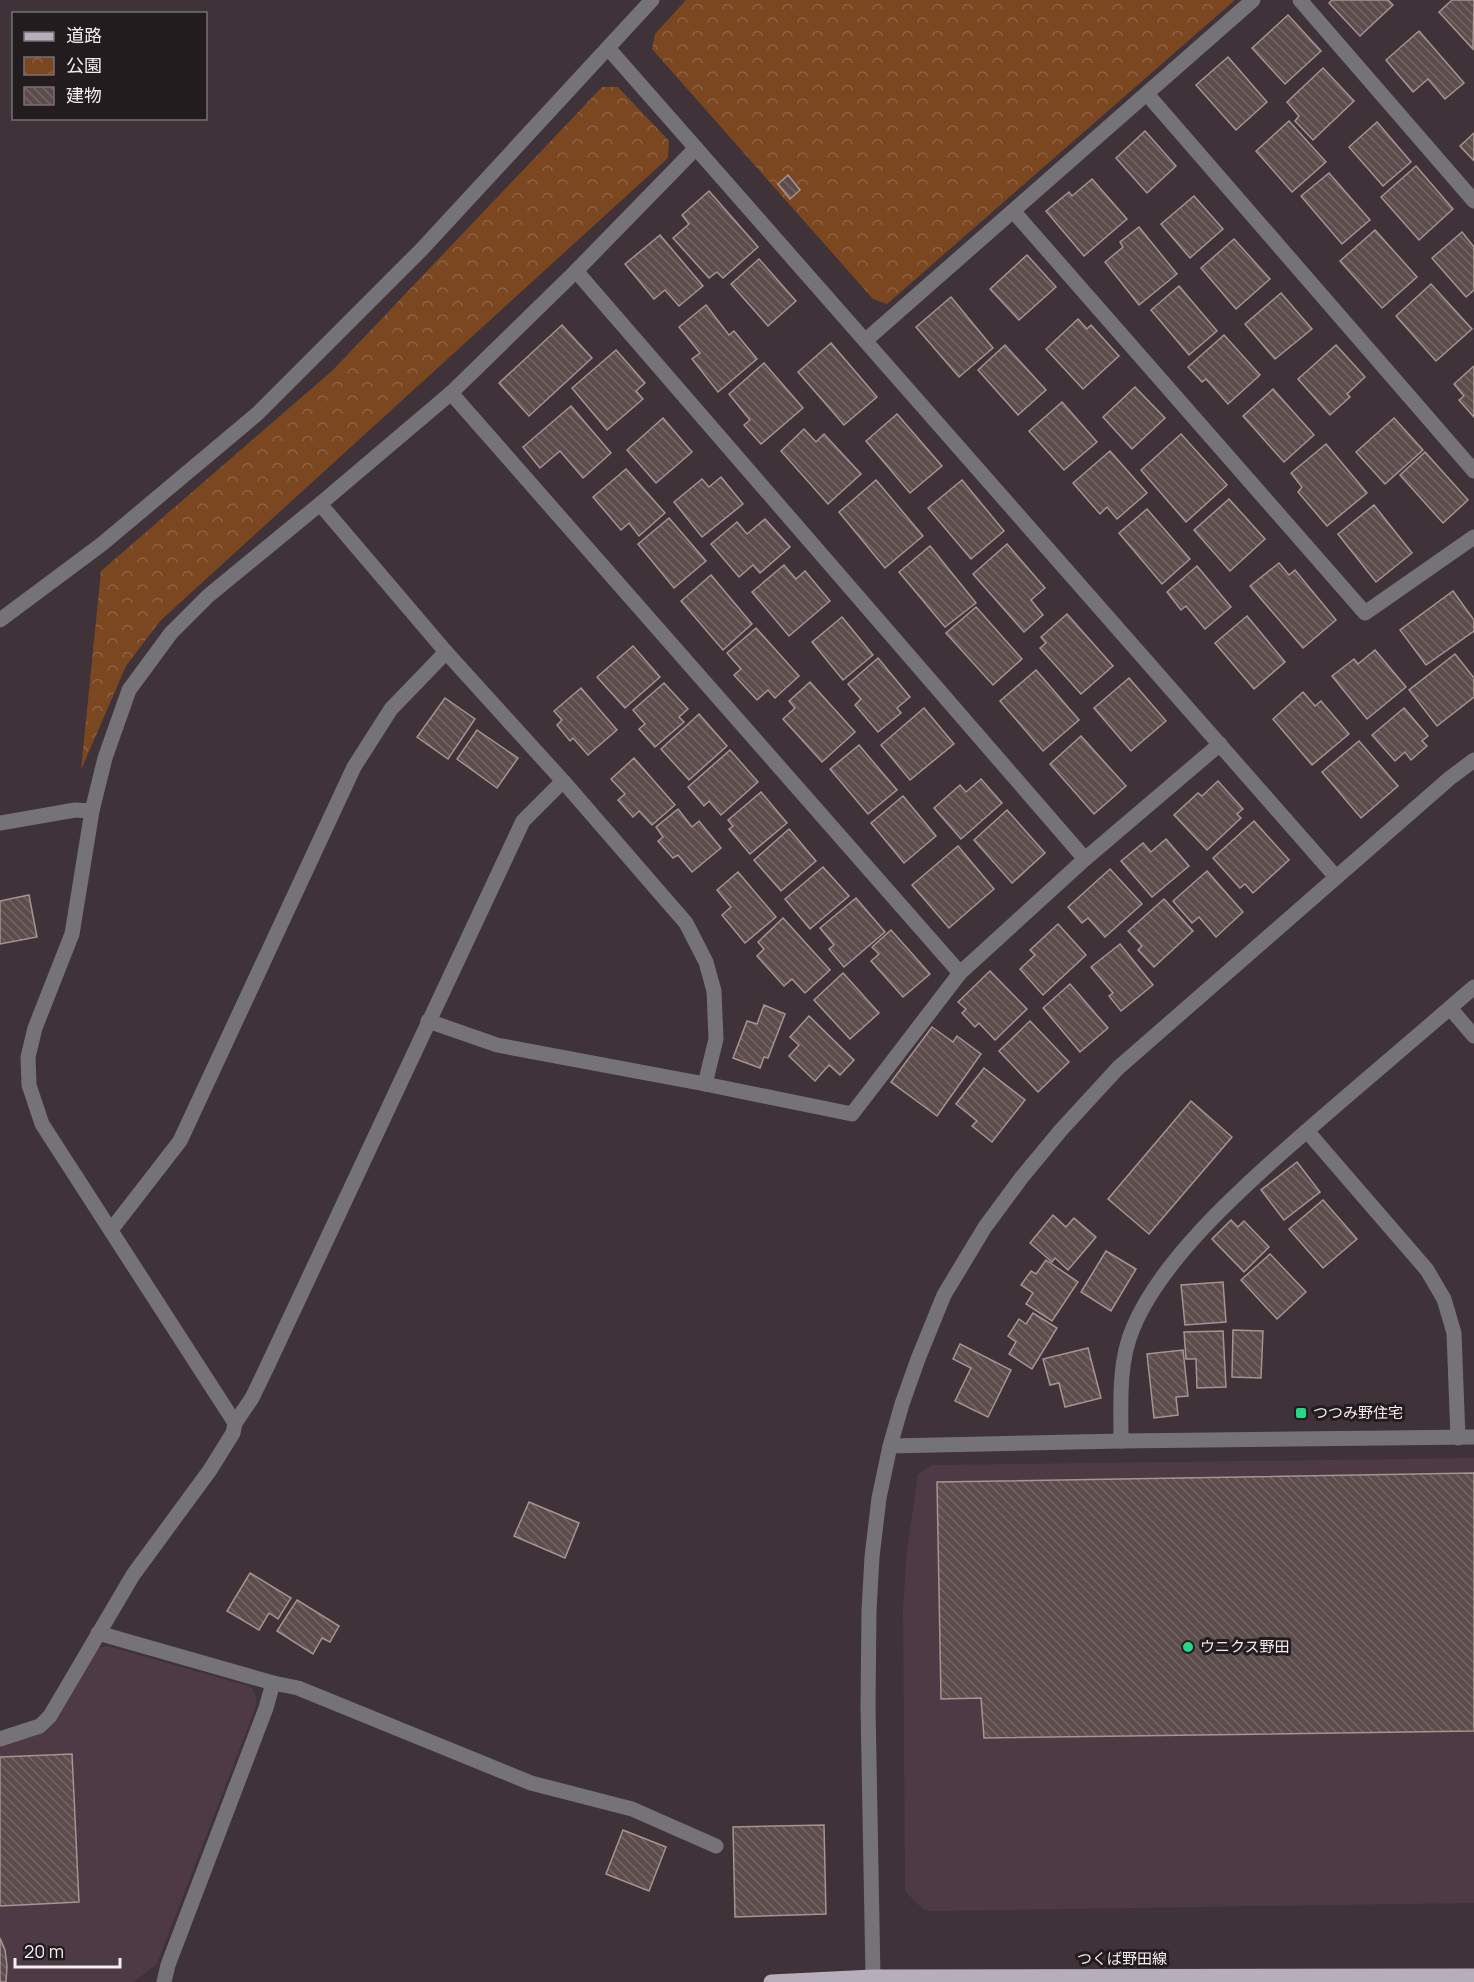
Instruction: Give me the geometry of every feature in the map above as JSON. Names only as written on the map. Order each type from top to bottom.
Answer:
[{"type":"main road","name":"つくば野田線","points":[[771,1982],[873,1977],[1474,1976]]},
{"type":"street","points":[[0,620],[102,544],[258,414],[422,249],[652,0]]},
{"type":"street","points":[[866,340],[1253,0]]},
{"type":"street","points":[[1300,0],[1474,201]]},
{"type":"street","points":[[608,48],[1336,877]]},
{"type":"street","points":[[1147,94],[1474,471]]},
{"type":"street","points":[[235,1423],[42,1124],[29,1085],[28,1058],[35,1028],[72,934],[92,811],[105,758],[129,690],[171,633],[208,596],[451,393],[576,271],[696,148]]},
{"type":"street","points":[[1014,212],[1365,613],[1474,537]]},
{"type":"street","points":[[576,271],[1085,859]]},
{"type":"street","points":[[451,393],[960,973]]},
{"type":"street","points":[[320,504],[446,652],[686,922],[706,962],[714,991],[716,1039],[705,1084]]},
{"type":"street","points":[[111,1230],[180,1141],[354,766],[391,709],[446,652]]},
{"type":"street","points":[[428,1021],[497,1045],[852,1114],[960,973],[1085,859],[1220,744]]},
{"type":"street","points":[[873,1977],[868,1706],[869,1611],[879,1498],[902,1404],[944,1295],[985,1227],[1022,1177],[1118,1068],[1450,778],[1474,760]]},
{"type":"street","points":[[0,1739],[40,1726],[50,1716],[132,1575],[210,1470],[233,1433],[235,1423],[252,1398],[266,1369],[523,821],[563,781]]},
{"type":"street","points":[[0,823],[75,810],[92,811]]},
{"type":"street","points":[[1121,1440],[1121,1399],[1125,1353],[1132,1329],[1145,1304],[1170,1269],[1230,1201],[1307,1131],[1474,987]]},
{"type":"street","points":[[1450,1008],[1474,1036]]},
{"type":"street","points":[[1307,1131],[1427,1270],[1444,1299],[1454,1333],[1458,1438]]},
{"type":"street","points":[[890,1446],[1121,1440],[1474,1437]]},
{"type":"street","points":[[98,1633],[273,1683],[298,1688],[531,1783],[632,1809],[716,1846]]},
{"type":"street","points":[[164,1982],[168,1965],[266,1707],[273,1683]]},
{"type":"shaded area","name":"ウニクス野田","points":[[1474,1458],[1474,1903],[932,1911],[924,1910],[905,1891],[903,1606],[907,1550],[918,1474],[932,1465]]},
{"type":"shaded area","points":[[107,1646],[252,1687],[256,1697],[256,1706],[157,1964],[133,1982],[0,1982],[0,1747],[46,1732],[59,1716],[96,1649]]},
{"type":"green space","points":[[686,0],[1235,0],[887,304],[873,299],[652,49],[655,34]]},
{"type":"green space","points":[[602,87],[618,87],[669,141],[668,158],[160,621],[126,666],[81,770],[101,571],[333,370]]},
{"type":"building","points":[[1332,0],[1388,0],[1393,5],[1360,36],[1329,3]]},
{"type":"building","points":[[1452,0],[1474,0],[1473,49],[1439,12]]},
{"type":"building","points":[[1288,15],[1321,51],[1285,84],[1252,48]]},
{"type":"building","points":[[1419,31],[1464,83],[1445,99],[1428,79],[1413,92],[1386,60]]},
{"type":"building","points":[[1228,57],[1267,102],[1236,130],[1196,85]]},
{"type":"building","points":[[1323,68],[1354,101],[1313,140],[1295,121],[1299,116],[1287,102]]},
{"type":"building","points":[[1289,121],[1326,162],[1292,192],[1256,151]]},
{"type":"building","points":[[1377,122],[1411,162],[1383,186],[1349,147]]},
{"type":"building","points":[[1145,131],[1176,166],[1147,193],[1116,158]]},
{"type":"building","points":[[1474,133],[1474,161],[1460,146]]},
{"type":"building","points":[[1416,166],[1453,209],[1419,240],[1381,197]]},
{"type":"building","points":[[1329,173],[1370,220],[1342,244],[1301,196]]},
{"type":"building","points":[[788,175],[800,190],[790,199],[778,184]]},
{"type":"building","points":[[1092,179],[1127,219],[1084,256],[1046,211],[1069,192],[1072,196]]},
{"type":"building","points":[[709,191],[758,247],[723,278],[717,272],[709,278],[673,238],[689,224],[682,215]]},
{"type":"building","points":[[1194,196],[1223,229],[1190,258],[1161,224]]},
{"type":"building","points":[[1139,227],[1177,274],[1139,305],[1105,262],[1123,247],[1120,242]]},
{"type":"building","points":[[1375,230],[1417,277],[1382,308],[1340,261]]},
{"type":"building","points":[[1462,232],[1474,247],[1474,290],[1466,297],[1432,258]]},
{"type":"building","points":[[660,235],[703,286],[679,306],[665,290],[654,299],[625,264]]},
{"type":"building","points":[[1234,239],[1270,279],[1236,309],[1201,268]]},
{"type":"building","points":[[1027,255],[1056,287],[1019,320],[990,289]]},
{"type":"building","points":[[759,259],[796,301],[768,326],[731,284]]},
{"type":"building","points":[[1431,284],[1472,329],[1436,361],[1396,316]]},
{"type":"building","points":[[1179,286],[1217,331],[1189,355],[1151,310]]},
{"type":"building","points":[[1281,293],[1312,329],[1275,359],[1245,324]]},
{"type":"building","points":[[951,297],[993,348],[959,377],[916,327]]},
{"type":"building","points":[[706,305],[729,335],[734,331],[757,359],[718,392],[692,359],[700,353],[679,327]]},
{"type":"building","points":[[1078,319],[1087,329],[1091,325],[1119,356],[1083,389],[1046,349]]},
{"type":"building","points":[[562,325],[592,358],[529,416],[499,383]]},
{"type":"building","points":[[1224,335],[1260,375],[1228,404],[1206,379],[1202,382],[1188,367]]},
{"type":"building","points":[[831,343],[877,397],[844,425],[798,372]]},
{"type":"building","points":[[1005,345],[1046,390],[1018,415],[978,370]]},
{"type":"building","points":[[1336,345],[1365,377],[1347,394],[1350,397],[1330,415],[1298,379]]},
{"type":"building","points":[[616,350],[645,383],[636,391],[643,399],[607,430],[572,388]]},
{"type":"building","points":[[764,363],[803,408],[761,444],[744,425],[750,420],[729,394]]},
{"type":"building","points":[[1474,366],[1474,417],[1459,400],[1464,396],[1454,384]]},
{"type":"building","points":[[1135,387],[1165,418],[1132,449],[1103,417]]},
{"type":"building","points":[[1273,389],[1314,435],[1284,462],[1243,416]]},
{"type":"building","points":[[1062,402],[1097,442],[1064,470],[1029,431]]},
{"type":"building","points":[[571,406],[611,453],[583,478],[560,451],[540,468],[523,447]]},
{"type":"building","points":[[897,414],[942,466],[910,493],[866,441]]},
{"type":"building","points":[[663,418],[692,452],[656,483],[627,450]]},
{"type":"building","points":[[1394,418],[1423,450],[1385,484],[1356,452]]},
{"type":"building","points":[[804,429],[816,442],[824,434],[861,474],[828,504],[781,451]]},
{"type":"building","points":[[1181,434],[1227,485],[1186,522],[1141,470]]},
{"type":"building","points":[[1326,444],[1367,493],[1327,526],[1298,492],[1302,487],[1291,473]]},
{"type":"building","points":[[1110,451],[1147,493],[1117,519],[1107,507],[1100,514],[1073,483]]},
{"type":"building","points":[[1425,452],[1468,500],[1443,523],[1400,475]]},
{"type":"building","points":[[626,469],[665,513],[639,536],[629,523],[621,530],[593,497]]},
{"type":"building","points":[[721,477],[743,504],[702,537],[674,502],[702,479],[709,487]]},
{"type":"building","points":[[876,480],[923,536],[885,568],[839,512]]},
{"type":"building","points":[[962,480],[1004,531],[971,559],[928,508]]},
{"type":"building","points":[[1229,499],[1265,539],[1230,571],[1194,530]]},
{"type":"building","points":[[1374,505],[1412,553],[1376,582],[1338,534]]},
{"type":"building","points":[[1147,509],[1190,559],[1162,584],[1119,533]]},
{"type":"building","points":[[669,518],[706,561],[674,588],[638,544]]},
{"type":"building","points":[[765,519],[790,547],[760,573],[753,565],[739,577],[711,544],[737,522],[747,534]]},
{"type":"building","points":[[1007,544],[1045,588],[1031,600],[1043,615],[1024,632],[973,574]]},
{"type":"building","points":[[930,546],[976,603],[945,627],[899,572]]},
{"type":"building","points":[[1279,563],[1289,575],[1295,570],[1336,620],[1303,648],[1250,586]]},
{"type":"building","points":[[784,565],[796,579],[805,571],[830,601],[789,636],[752,592]]},
{"type":"building","points":[[1197,566],[1231,607],[1205,629],[1186,606],[1181,610],[1167,592]]},
{"type":"building","points":[[711,575],[752,624],[723,650],[681,601]]},
{"type":"building","points":[[1453,591],[1474,620],[1474,631],[1426,665],[1400,630]]},
{"type":"building","points":[[976,607],[1022,659],[993,685],[946,633]]},
{"type":"building","points":[[1067,614],[1113,666],[1081,694],[1040,648],[1046,643],[1041,637]]},
{"type":"building","points":[[1247,616],[1285,662],[1254,689],[1215,643]]},
{"type":"building","points":[[842,617],[873,655],[843,680],[812,642]]},
{"type":"building","points":[[756,628],[799,676],[775,698],[768,690],[757,700],[734,675],[741,669],[727,653]]},
{"type":"building","points":[[633,646],[660,677],[625,708],[597,677]]},
{"type":"building","points":[[1375,650],[1406,687],[1367,719],[1332,676],[1354,659],[1358,664]]},
{"type":"building","points":[[1455,654],[1474,678],[1474,697],[1437,726],[1409,690]]},
{"type":"building","points":[[878,658],[910,697],[897,708],[901,713],[878,732],[855,705],[861,699],[848,684]]},
{"type":"building","points":[[1036,670],[1079,720],[1043,751],[1000,701]]},
{"type":"building","points":[[1129,678],[1166,721],[1131,751],[1094,708]]},
{"type":"building","points":[[810,682],[855,732],[822,762],[783,719],[795,708],[789,701]]},
{"type":"building","points":[[664,683],[688,709],[679,717],[684,722],[655,747],[639,729],[645,724],[633,710]]},
{"type":"building","points":[[581,688],[617,730],[588,755],[573,738],[570,741],[557,725],[562,720],[554,711]]},
{"type":"building","points":[[1303,692],[1315,706],[1321,701],[1349,734],[1312,765],[1273,719]]},
{"type":"building","points":[[445,698],[475,719],[448,759],[417,737]]},
{"type":"building","points":[[924,708],[954,744],[910,780],[881,745]]},
{"type":"building","points":[[1404,708],[1428,736],[1422,741],[1427,746],[1411,760],[1405,752],[1395,761],[1372,735]]},
{"type":"building","points":[[699,714],[727,746],[689,780],[661,749]]},
{"type":"building","points":[[477,730],[518,758],[497,788],[457,759]]},
{"type":"building","points":[[1081,736],[1126,786],[1094,814],[1050,764]]},
{"type":"building","points":[[1359,741],[1398,786],[1361,818],[1322,772]]},
{"type":"building","points":[[859,745],[897,790],[868,814],[830,769]]},
{"type":"building","points":[[730,750],[758,782],[721,815],[709,801],[704,806],[688,787]]},
{"type":"building","points":[[634,758],[675,805],[652,825],[639,811],[633,817],[618,800],[625,794],[611,779]]},
{"type":"building","points":[[981,779],[1002,803],[961,839],[934,808],[960,785],[966,792]]},
{"type":"building","points":[[1218,781],[1243,809],[1237,814],[1241,818],[1207,850],[1174,815],[1198,793],[1202,796]]},
{"type":"building","points":[[761,792],[787,823],[750,854],[729,829],[733,826],[728,820]]},
{"type":"building","points":[[903,796],[936,836],[904,863],[871,823]]},
{"type":"building","points":[[678,809],[692,827],[699,821],[721,848],[692,872],[678,855],[673,858],[658,841],[663,837],[656,827]]},
{"type":"building","points":[[1007,810],[1045,853],[1012,883],[974,840]]},
{"type":"building","points":[[1254,821],[1289,860],[1253,893],[1245,884],[1240,888],[1213,858]]},
{"type":"building","points":[[789,829],[816,861],[781,891],[754,860]]},
{"type":"building","points":[[1166,839],[1189,866],[1152,897],[1121,861],[1143,843],[1151,852]]},
{"type":"building","points":[[958,846],[994,889],[949,928],[912,885]]},
{"type":"building","points":[[823,867],[849,896],[810,929],[785,899]]},
{"type":"building","points":[[1110,869],[1142,904],[1105,937],[1088,918],[1082,923],[1068,907]]},
{"type":"building","points":[[1207,871],[1243,912],[1216,937],[1199,917],[1192,923],[1173,901]]},
{"type":"building","points":[[738,872],[776,917],[745,943],[722,915],[731,907],[717,890]]},
{"type":"building","points":[[29,895],[37,937],[0,944],[0,901]]},
{"type":"building","points":[[856,898],[885,932],[844,967],[829,949],[834,945],[820,928]]},
{"type":"building","points":[[1164,899],[1193,931],[1154,967],[1138,950],[1142,946],[1128,931]]},
{"type":"building","points":[[783,918],[830,970],[805,993],[792,979],[784,986],[757,956],[764,949],[758,942]]},
{"type":"building","points":[[1058,924],[1086,955],[1043,995],[1020,969],[1035,955],[1030,950]]},
{"type":"building","points":[[891,930],[930,974],[903,997],[871,961],[879,954],[872,947]]},
{"type":"building","points":[[1120,944],[1153,985],[1121,1011],[1109,996],[1113,993],[1091,967]]},
{"type":"building","points":[[990,971],[1027,1009],[995,1040],[979,1023],[975,1027],[962,1013],[966,1009],[958,1002]]},
{"type":"building","points":[[843,973],[879,1013],[850,1039],[814,1000]]},
{"type":"building","points":[[1070,984],[1108,1028],[1080,1052],[1043,1008]]},
{"type":"building","points":[[764,1005],[785,1014],[768,1058],[764,1057],[760,1068],[733,1058],[747,1021],[757,1024]]},
{"type":"building","points":[[809,1016],[854,1060],[840,1075],[829,1065],[815,1081],[789,1056],[799,1045],[790,1037]]},
{"type":"building","points":[[1030,1021],[1069,1062],[1038,1092],[999,1051]]},
{"type":"building","points":[[932,1027],[953,1042],[957,1036],[981,1054],[937,1116],[891,1082]]},
{"type":"building","points":[[984,1068],[1025,1100],[992,1142],[972,1126],[977,1121],[956,1104]]},
{"type":"building","points":[[1191,1101],[1232,1137],[1149,1234],[1108,1199]]},
{"type":"building","points":[[1297,1162],[1320,1192],[1284,1220],[1261,1190]]},
{"type":"building","points":[[1323,1200],[1357,1239],[1323,1268],[1289,1229]]},
{"type":"building","points":[[1053,1215],[1066,1227],[1074,1218],[1096,1237],[1068,1270],[1055,1258],[1052,1262],[1030,1243]]},
{"type":"building","points":[[1231,1220],[1238,1227],[1244,1221],[1269,1247],[1244,1272],[1212,1239]]},
{"type":"building","points":[[1106,1251],[1136,1269],[1111,1311],[1081,1292]]},
{"type":"building","points":[[1270,1254],[1306,1292],[1277,1319],[1241,1280]]},
{"type":"building","points":[[1046,1260],[1078,1282],[1052,1321],[1026,1304],[1033,1293],[1021,1285],[1031,1271],[1036,1274]]},
{"type":"building","points":[[1223,1282],[1226,1322],[1185,1325],[1181,1285]]},
{"type":"building","points":[[1033,1313],[1057,1328],[1032,1369],[1009,1354],[1016,1342],[1008,1336],[1019,1319],[1026,1324]]},
{"type":"building","points":[[1233,1330],[1263,1331],[1261,1378],[1232,1377]]},
{"type":"building","points":[[1223,1331],[1226,1387],[1197,1388],[1196,1359],[1186,1359],[1184,1332]]},
{"type":"building","points":[[960,1344],[1011,1370],[988,1417],[955,1401],[971,1368],[953,1359]]},
{"type":"building","points":[[1088,1348],[1101,1398],[1065,1407],[1059,1383],[1050,1385],[1043,1359]]},
{"type":"building","points":[[1183,1350],[1188,1396],[1176,1397],[1178,1415],[1154,1418],[1147,1354]]},
{"type":"building","points":[[1474,1473],[1474,1731],[984,1738],[981,1698],[941,1699],[937,1482]]},
{"type":"building","points":[[529,1502],[579,1523],[565,1558],[514,1536]]},
{"type":"building","points":[[250,1573],[291,1598],[278,1619],[269,1613],[259,1630],[227,1611]]},
{"type":"building","points":[[297,1600],[339,1626],[330,1642],[322,1638],[313,1654],[277,1631]]},
{"type":"building","points":[[72,1754],[79,1902],[0,1906],[0,1757]]},
{"type":"building","points":[[824,1825],[826,1914],[735,1917],[733,1827]]},
{"type":"building","points":[[623,1830],[666,1847],[649,1891],[606,1874]]},
{"type":"building","points":[[0,1938],[5,1950],[6,1982],[0,1982]]},
{"type":"place","name":"つつみ野住宅","points":[[1301,1413]]},
{"type":"place","name":"ウニクス野田","points":[[1188,1647]]}]
